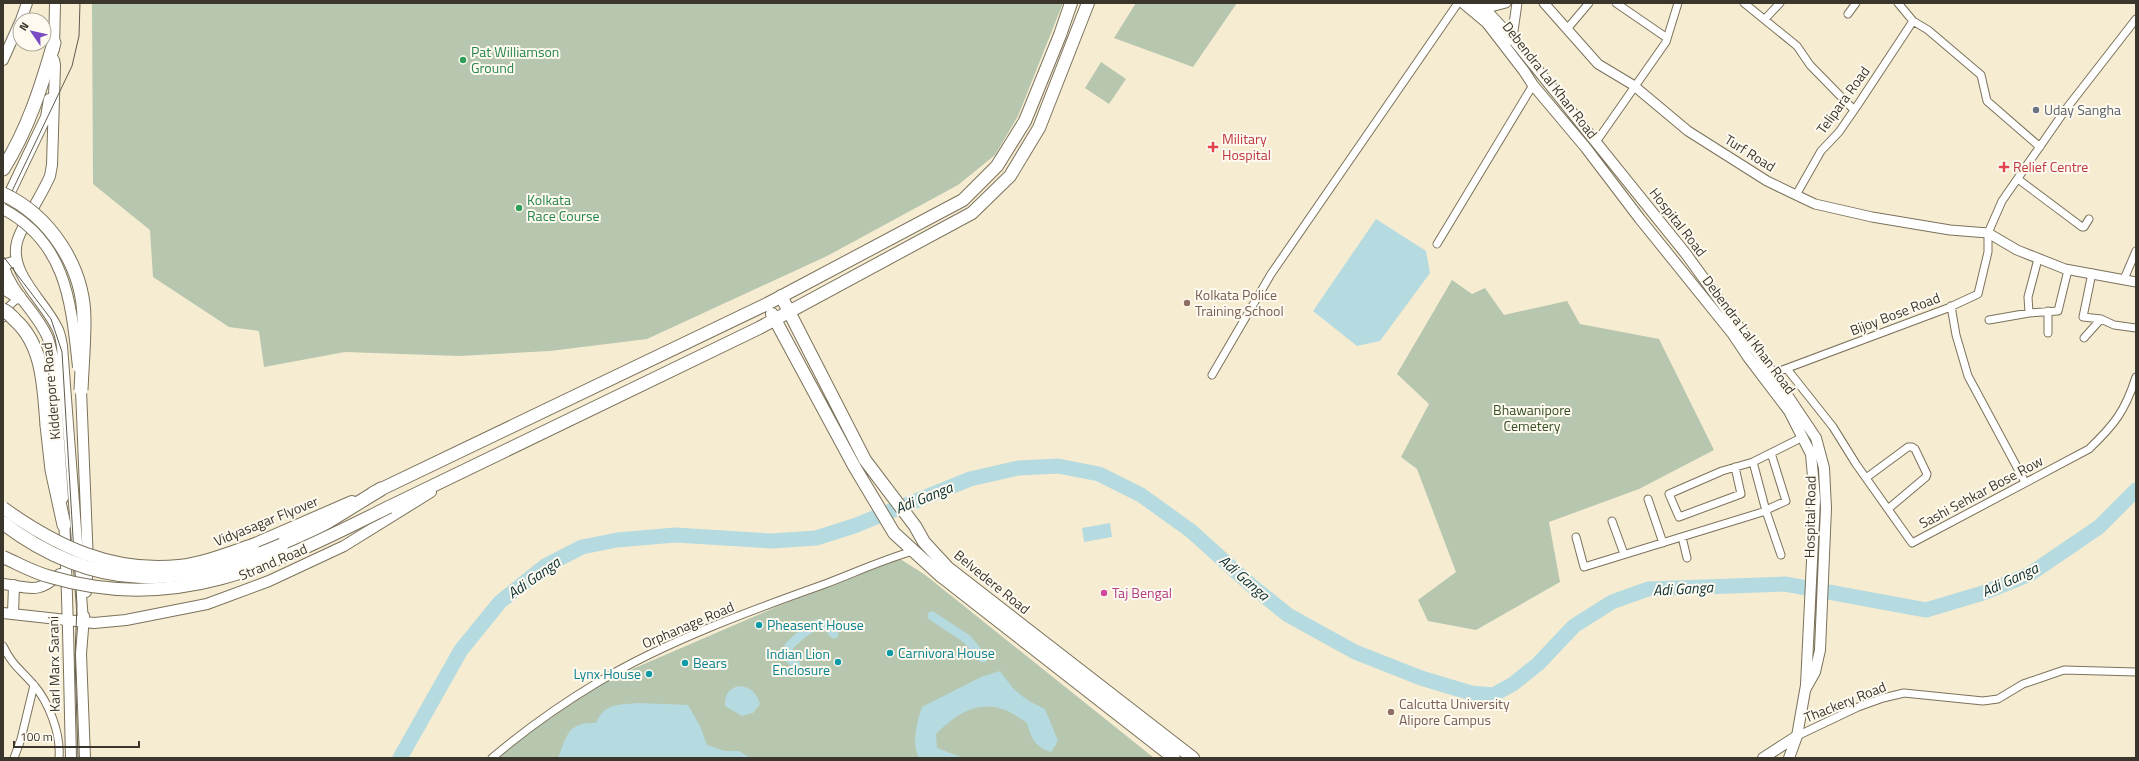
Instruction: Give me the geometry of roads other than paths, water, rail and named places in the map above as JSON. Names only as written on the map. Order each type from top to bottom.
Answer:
[{"type":"highway","name":"Vidyasagar Flyover","points":[[3,508],[25,524],[64,547],[99,559],[140,566],[179,566],[207,560],[253,545],[381,489],[767,304],[963,200],[997,166],[1025,121],[1060,35],[1070,3]]},
{"type":"highway","points":[[3,557],[49,577],[79,584],[138,591],[202,584],[269,564],[301,551],[789,313],[972,212],[1010,176],[1039,128],[1075,40],[1088,3]]},
{"type":"highway","points":[[1060,35],[1075,40]]},
{"type":"highway","points":[[3,169],[28,123],[40,91],[54,43]]},
{"type":"highway","points":[[3,194],[21,204],[48,227],[65,252],[74,270],[81,295],[84,319],[81,390]]},
{"type":"highway","points":[[3,286],[19,297]]},
{"type":"highway","name":"Belvedere Road","points":[[781,296],[865,460],[915,526],[924,542],[948,568],[1193,758]]},
{"type":"highway","name":"Belvedere Road","points":[[767,304],[774,320],[864,483],[894,533],[941,576],[1174,758]]},
{"type":"highway","points":[[3,310],[23,327],[34,345],[40,365],[44,388],[52,470],[64,525]]},
{"type":"highway","points":[[3,523],[26,540],[56,557],[85,567],[122,576],[157,577],[206,572],[249,560],[319,527],[381,489]]},
{"type":"main road","points":[[55,3],[54,60],[46,117],[3,208],[34,232],[61,271],[70,301],[81,390],[88,563],[81,654],[85,758]]},
{"type":"main road","name":"Debendra Lal Khan Road","points":[[1463,3],[1478,8],[1487,23],[1508,41],[1533,85],[1586,148],[1640,219],[1768,376],[1789,411],[1811,454],[1815,499],[1805,689],[1797,736],[1789,758]]},
{"type":"main road","points":[[3,60],[12,39]]},
{"type":"main road","name":"Hospital Road","points":[[1508,41],[1596,142],[1686,254],[1768,376],[1816,438],[1822,460],[1826,508],[1824,560],[1820,650],[1815,672],[1805,689]]},
{"type":"main road","points":[[3,265],[16,261],[15,252],[18,240],[52,170],[56,65],[54,60]]},
{"type":"main road","name":"Kidderpore Road","points":[[16,261],[23,275],[57,327],[62,346],[83,621]]},
{"type":"main road","name":"Kidderpore Road","points":[[3,265],[8,281],[44,331],[53,357],[68,594]]},
{"type":"main road","name":"Strand Road","points":[[8,614],[94,623],[126,620],[207,604],[269,581],[344,546],[470,468]]},
{"type":"main road","points":[[3,584],[36,589],[48,585],[66,566]]},
{"type":"main road","points":[[8,614],[14,585]]},
{"type":"main road","name":"Karl Marx Sarani","points":[[68,594],[67,619],[71,758]]},
{"type":"main road","points":[[1763,758],[1797,736]]},
{"type":"street","points":[[1212,375],[1271,274],[1458,3]]},
{"type":"street","points":[[1478,8],[1506,3]]},
{"type":"street","points":[[1508,41],[1517,3]]},
{"type":"street","name":"Turf Road","points":[[1544,3],[1598,64],[1634,87],[1688,131],[1767,181],[1815,204],[1872,217],[1950,230],[1988,233]]},
{"type":"street","points":[[1567,29],[1590,3]]},
{"type":"street","points":[[1616,3],[1667,38]]},
{"type":"street","points":[[1596,142],[1667,38],[1678,3]]},
{"type":"street","points":[[1744,3],[1797,46],[1810,65],[1854,110]]},
{"type":"street","points":[[1765,19],[1780,3]]},
{"type":"street","points":[[1848,14],[1856,3]]},
{"type":"street","points":[[1898,3],[1912,21],[1928,30],[1981,75],[1987,101],[2040,147]]},
{"type":"street","points":[[2136,19],[2066,109],[2002,201],[1988,233],[2017,250],[2068,270],[2136,282]]},
{"type":"street","name":"Telipara Road","points":[[1796,195],[1821,151],[1839,132],[1912,21]]},
{"type":"street","points":[[1437,244],[1533,85]]},
{"type":"street","points":[[2018,179],[2082,227],[2084,227],[2089,219]]},
{"type":"street","name":"Bijoy Bose Road","points":[[1768,376],[1951,306],[1978,294],[1988,252],[1988,233]]},
{"type":"street","points":[[2124,279],[2136,250]]},
{"type":"street","points":[[2029,313],[2028,297],[2038,259]]},
{"type":"street","points":[[1989,320],[2029,313],[2058,311],[2068,270]]},
{"type":"street","points":[[2092,274],[2083,316],[2101,319],[2114,325],[2136,328]]},
{"type":"street","points":[[3,318],[7,308],[19,297]]},
{"type":"street","points":[[1951,306],[1956,335],[1968,376],[2025,482]]},
{"type":"street","points":[[2048,311],[2048,334]]},
{"type":"street","points":[[2084,338],[2101,319]]},
{"type":"street","name":"Sashi Sehkar Bose Row","points":[[1787,369],[1833,428],[1912,543],[2089,448],[2112,426],[2128,402],[2136,376]]},
{"type":"street","points":[[1735,468],[1741,494],[1679,517],[1669,494],[1722,471],[1753,462],[1802,437]]},
{"type":"street","points":[[1866,478],[1908,448],[1912,447],[1915,450],[1927,474],[1926,478],[1888,509]]},
{"type":"street","points":[[1576,537],[1584,567],[1766,511],[1786,501],[1772,453]]},
{"type":"street","points":[[1753,462],[1766,511],[1781,555]]},
{"type":"street","points":[[1648,499],[1663,543]]},
{"type":"street","points":[[1612,521],[1624,554]]},
{"type":"street","points":[[1682,537],[1687,558]]},
{"type":"street","name":"Orphanage Road","points":[[492,758],[548,716],[600,681],[630,664],[761,607],[841,578],[888,558],[913,551]]},
{"type":"street","points":[[3,646],[10,661],[34,685],[48,708],[56,731],[58,758]]},
{"type":"street","name":"Thackery Road","points":[[1797,736],[1858,707],[1904,693],[1983,701],[1998,699],[2022,684],[2064,670],[2136,672]]},
{"type":"street","points":[[14,758],[21,739],[34,685]]},
{"type":"water","points":[[1376,219],[1426,251],[1430,273],[1380,341],[1357,346],[1313,311]]},
{"type":"water","points":[[1110,523],[1112,537],[1084,542],[1082,528]]},
{"type":"water","points":[[1000,671],[1019,694],[1030,702],[1045,709],[1058,741],[1051,752],[1037,745],[1030,733],[1027,723],[1012,713],[992,707],[983,707],[974,708],[957,716],[936,734],[937,748],[963,758],[919,758],[915,746],[915,739],[922,707],[981,677]]},
{"type":"water","points":[[738,686],[750,689],[757,696],[760,704],[753,713],[742,716],[725,706],[727,693],[731,689]]},
{"type":"water","points":[[640,703],[688,705],[700,726],[707,745],[725,751],[739,751],[750,758],[558,758],[567,737],[574,728],[587,723],[596,723],[604,711],[614,706]]},
{"type":"waterway","name":"Adi Ganga","points":[[400,758],[461,650],[500,602],[545,566],[582,547],[617,540],[675,535],[771,541],[816,538],[854,526],[970,479],[1018,468],[1058,466],[1099,474],[1141,495],[1191,531],[1252,586],[1288,615],[1355,652],[1421,678],[1471,693],[1493,695],[1513,684],[1538,664],[1574,626],[1612,602],[1648,589],[1785,584],[1926,610],[1983,593],[2030,574],[2099,527],[2136,490]]},
{"type":"waterway","points":[[932,616],[967,639],[983,658]]},
{"type":"waterway","points":[[796,665],[787,655],[789,646],[802,634],[817,624],[827,625],[834,634]]},
{"type":"tram line","points":[[3,210],[72,66],[79,36],[80,3]]},
{"type":"tram line","points":[[3,256],[51,319],[62,352],[77,605],[75,656],[78,758]]},
{"type":"place","name":"Pat Williamson Ground","points":[[463,60]]},
{"type":"place","name":"Uday Sangha","points":[[2036,110]]},
{"type":"place","name":"Military Hospital","points":[[1213,147]]},
{"type":"place","name":"Relief Centre","points":[[2004,167]]},
{"type":"place","name":"Kolkata Race Course","points":[[519,208]]},
{"type":"place","name":"Kolkata Police Training School","points":[[1187,303]]},
{"type":"place","name":"Taj Bengal","points":[[1104,593]]},
{"type":"place","name":"Pheasent House","points":[[759,625]]},
{"type":"place","name":"Carnivora House","points":[[890,653]]},
{"type":"place","name":"Indian Lion Enclosure","points":[[838,662]]},
{"type":"place","name":"Bears","points":[[685,663]]},
{"type":"place","name":"Lynx House","points":[[649,674]]},
{"type":"place","name":"Calcutta University Alipore Campus","points":[[1391,712]]},
{"type":"park label","name":"Bhawanipore Cemetery","points":[[1532,418]]}]
